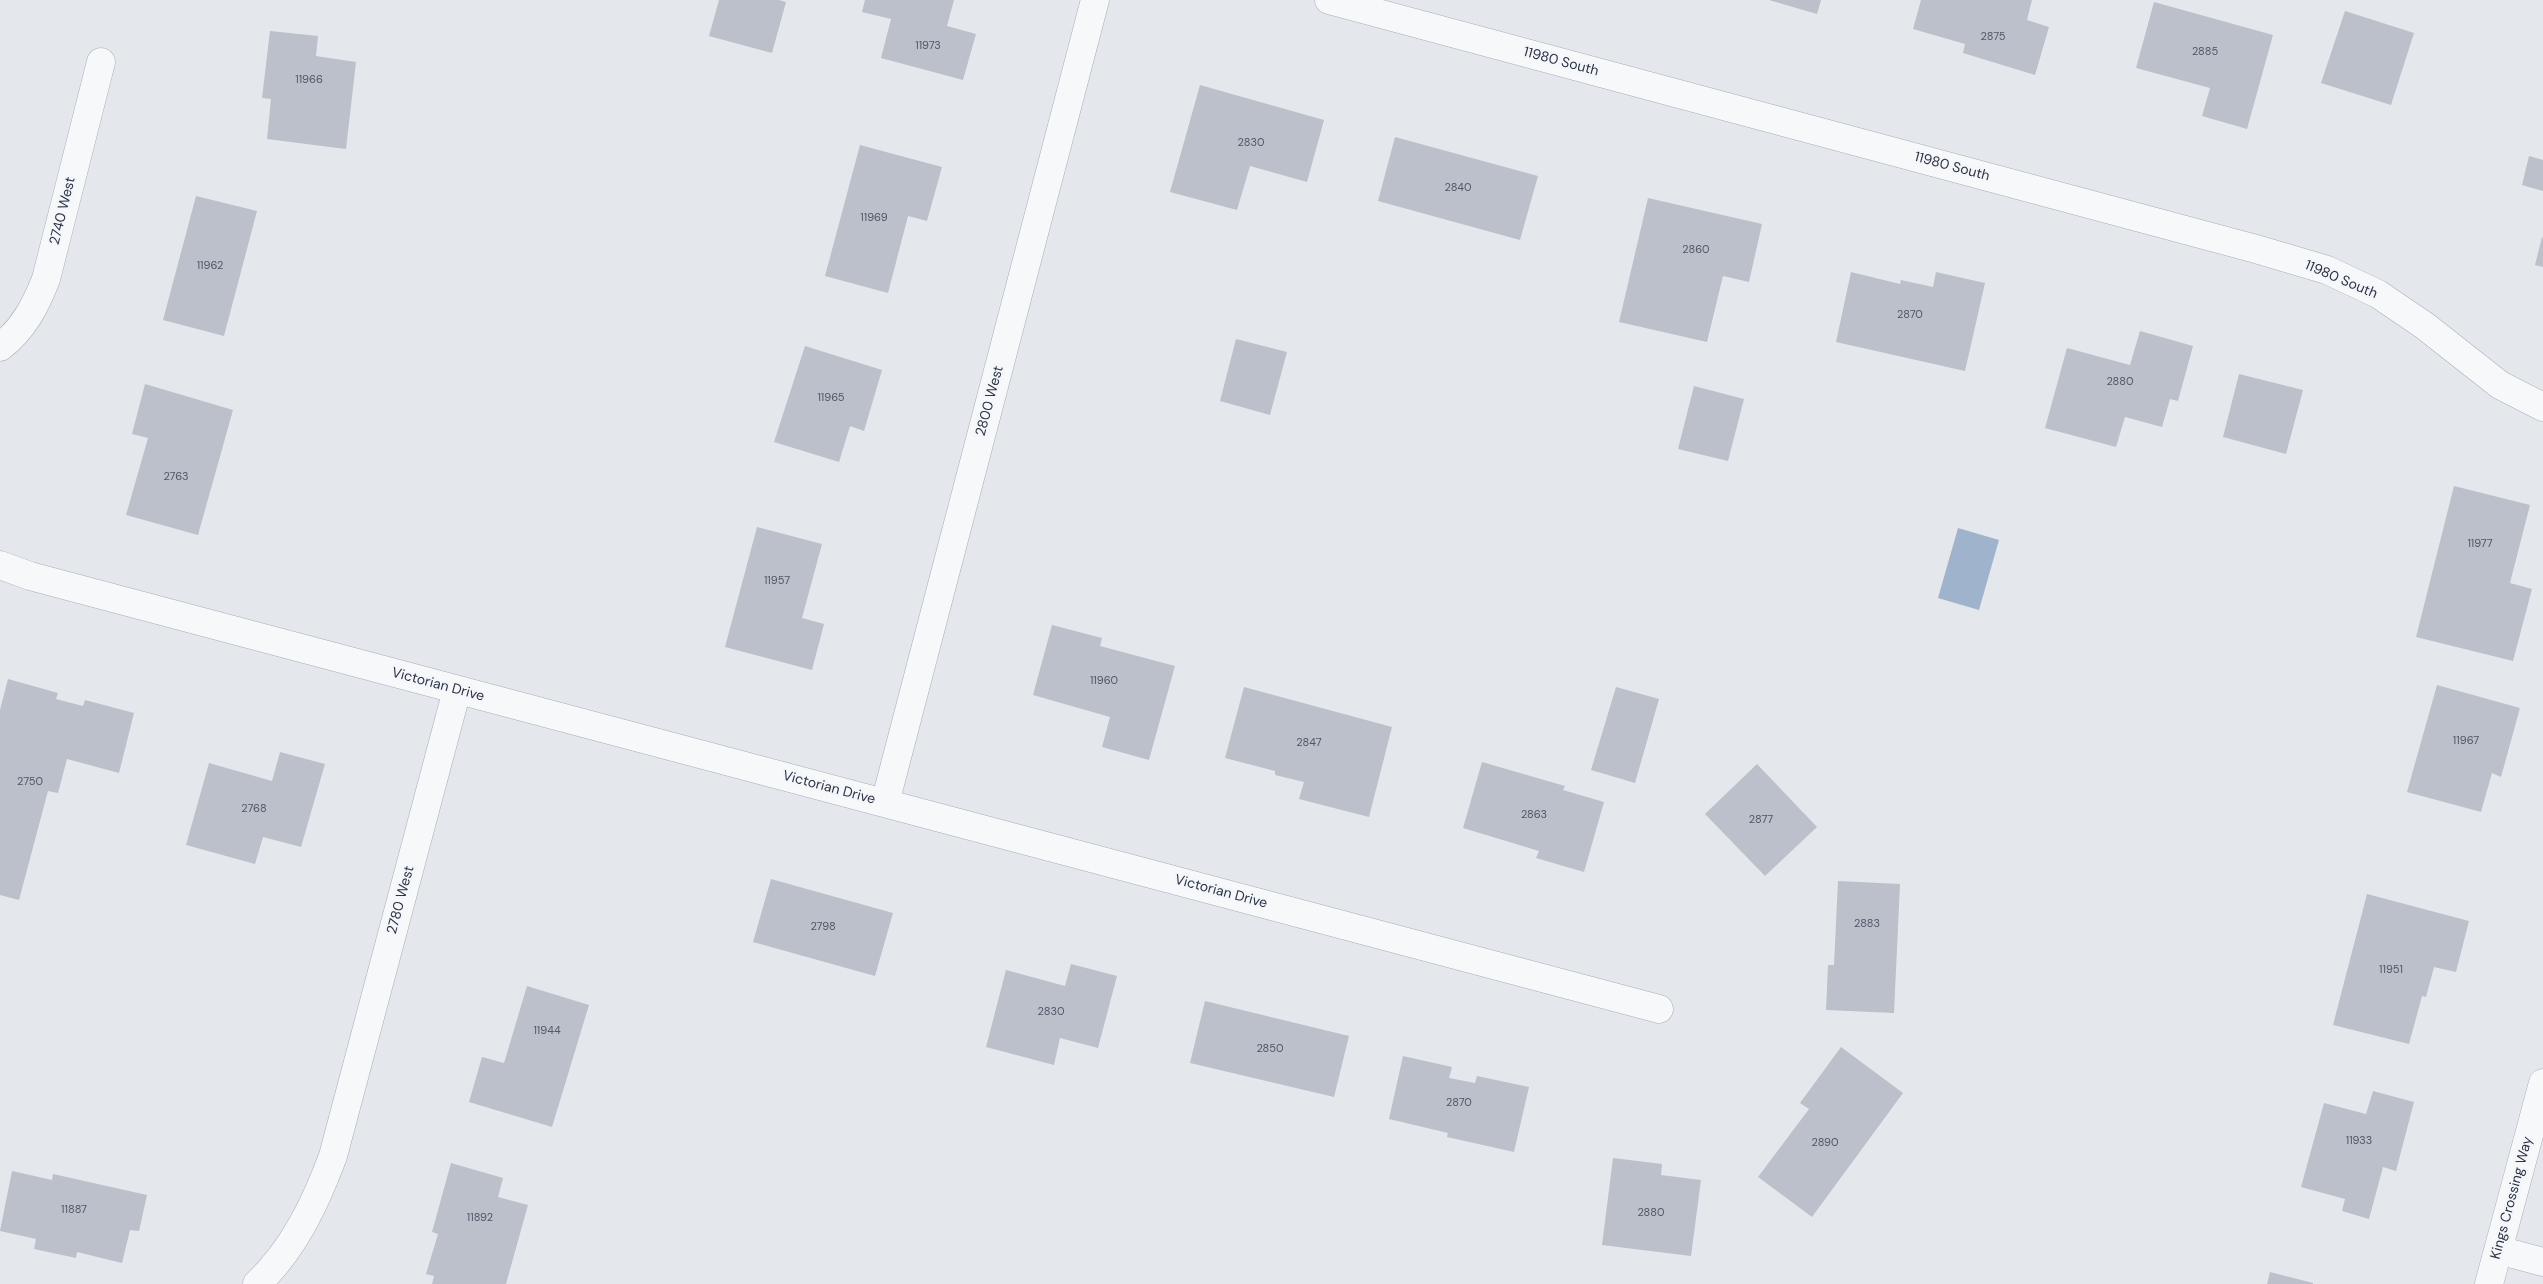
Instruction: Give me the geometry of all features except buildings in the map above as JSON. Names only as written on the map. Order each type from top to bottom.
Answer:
[{"type":"street","name":"2800 West","points":[[885,803],[1095,0]]},
{"type":"street","name":"11980 South","points":[[1329,0],[2227,241],[2326,270],[2378,294],[2426,326],[2500,385],[2543,407]]},
{"type":"street","name":"2740 West","points":[[0,347],[23,324],[37,302],[46,280],[101,62]]},
{"type":"street","name":"Victorian Drive","points":[[0,565],[30,576],[1659,1008]]},
{"type":"street","name":"2780 West","points":[[257,1284],[294,1238],[317,1199],[333,1156],[457,690]]},
{"type":"street","name":"Kings Crossing Way","points":[[2489,1284],[2543,1083]]},
{"type":"street","points":[[2498,1250],[2543,1262]]},
{"type":"water","points":[[1958,528],[1999,540],[1979,610],[1938,598]]}]
